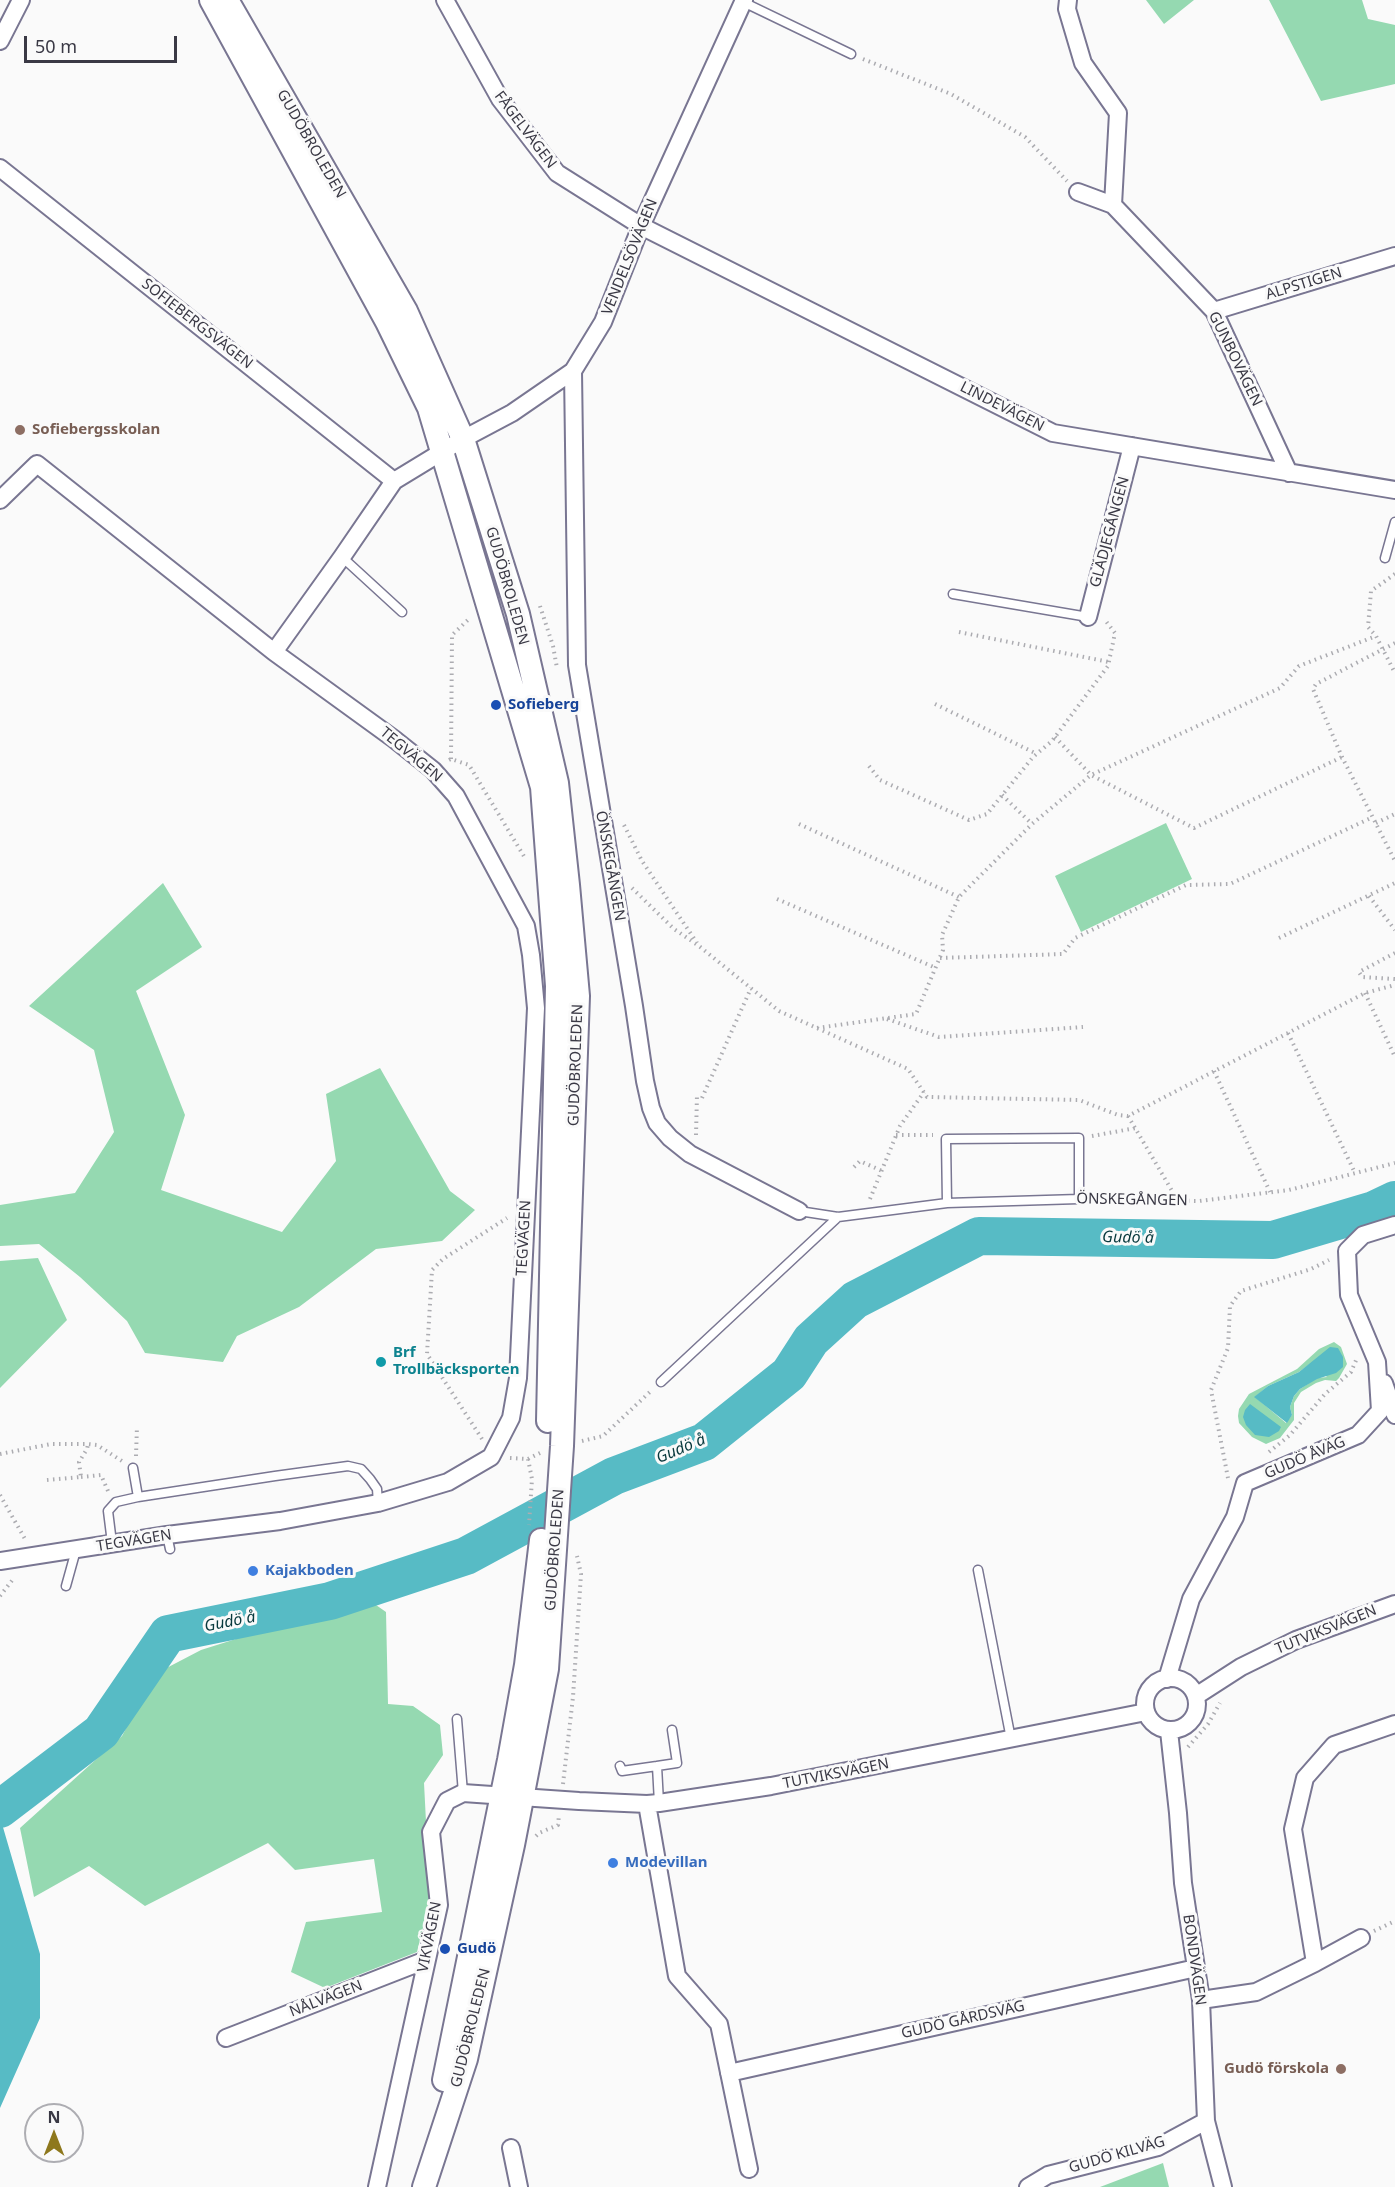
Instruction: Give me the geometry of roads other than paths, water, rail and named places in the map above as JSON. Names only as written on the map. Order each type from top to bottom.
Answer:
[{"type":"main road","name":"GUDÖBROLEDEN","points":[[211,0],[387,322],[429,408],[542,787],[557,986],[547,1473]]},
{"type":"main road","name":"GUDÖBROLEDEN","points":[[228,0],[406,311],[463,439],[520,625],[557,783],[578,996],[547,1473],[513,1795],[466,2059],[424,2187]]},
{"type":"main road","name":"GUDÖBROLEDEN","points":[[417,2187],[451,2052],[492,1841],[513,1795]]},
{"type":"street","points":[[0,41],[21,0]]},
{"type":"street","name":"FÅGELVÄGEN","points":[[444,0],[500,99],[557,173],[641,226]]},
{"type":"street","points":[[1068,0],[1068,9],[1083,63],[1118,113],[1113,205]]},
{"type":"street","name":"VENDELSÖVÄGEN","points":[[443,452],[512,413],[573,371],[603,322],[641,226],[744,1]]},
{"type":"street","name":"SOFIEBERGSVÄGEN","points":[[0,168],[394,481]]},
{"type":"street","name":"GUNBOVÄGEN","points":[[1078,192],[1113,205],[1214,311],[1289,473]]},
{"type":"street","name":"LINDEVÄGEN","points":[[641,226],[1053,433],[1395,490]]},
{"type":"street","name":"ALPSTIGEN","points":[[1214,311],[1395,256]]},
{"type":"street","name":"ÖNSKEGÅNGEN","points":[[573,371],[578,665],[645,1081],[657,1123],[670,1138],[695,1157],[799,1211]]},
{"type":"street","name":"GLÄDJEGÅNGEN","points":[[1090,610],[1132,446]]},
{"type":"street","points":[[274,652],[394,481],[443,452]]},
{"type":"street","name":"TEGVÄGEN","points":[[0,500],[37,464],[274,652],[394,739],[432,770],[456,796],[526,926],[536,1008],[518,1378],[511,1418],[491,1457],[448,1482],[378,1503],[168,1542],[112,1543],[0,1561]]},
{"type":"street","name":"GUDÖ ÅVÄG","points":[[1167,1678],[1191,1599],[1235,1517],[1245,1483],[1358,1435],[1380,1411],[1377,1362],[1349,1294],[1347,1251],[1363,1235],[1395,1225]]},
{"type":"street","points":[[1377,1362],[1395,1415]]},
{"type":"street","name":"TUTVIKSVÄGEN","points":[[1196,1696],[1241,1667],[1296,1640],[1395,1604]]},
{"type":"street","points":[[1167,1678],[1183,1681],[1191,1687],[1196,1696],[1195,1716],[1179,1729],[1169,1731],[1159,1728],[1146,1713],[1147,1692],[1154,1684],[1167,1678]]},
{"type":"street","name":"TUTVIKSVÄGEN","points":[[513,1795],[579,1801],[653,1803],[771,1786],[1146,1713]]},
{"type":"street","points":[[1315,1963],[1293,1829],[1305,1778],[1334,1745],[1395,1724]]},
{"type":"street","name":"BONDVÄGEN","points":[[1169,1731],[1179,1813],[1183,1883],[1201,2000],[1206,2121],[1223,2187]]},
{"type":"street","points":[[463,1793],[513,1795]]},
{"type":"street","name":"VIKVÄGEN","points":[[377,2187],[439,1905],[431,1832],[447,1801],[463,1793]]},
{"type":"street","points":[[653,1803],[677,1976],[719,2024],[749,2169]]},
{"type":"street","points":[[1201,2000],[1256,1992],[1361,1938]]},
{"type":"street","name":"NÅLVÄGEN","points":[[226,2038],[426,1960]]},
{"type":"street","name":"GUDÖ GÅRDSVÄG","points":[[729,2073],[1196,1968]]},
{"type":"street","name":"GUDÖ KILVÄG","points":[[1028,2187],[1048,2175],[1158,2147],[1206,2121]]},
{"type":"street","points":[[510,2148],[519,2187]]},
{"type":"lane","points":[[744,1],[851,54]]},
{"type":"lane","points":[[1385,558],[1395,522]]},
{"type":"lane","points":[[342,557],[402,612]]},
{"type":"lane","points":[[953,594],[1090,610]]},
{"type":"lane","name":"ÖNSKEGÅNGEN","points":[[799,1211],[838,1218],[947,1203],[1079,1199],[1079,1138],[946,1139],[947,1203]]},
{"type":"lane","points":[[661,1382],[838,1218]]},
{"type":"lane","points":[[112,1543],[108,1511],[116,1503],[138,1497],[348,1466],[360,1469],[370,1479],[377,1489],[378,1503]]},
{"type":"lane","points":[[133,1468],[138,1497]]},
{"type":"lane","points":[[66,1586],[76,1550]]},
{"type":"lane","points":[[978,1570],[1011,1738]]},
{"type":"lane","points":[[457,1719],[463,1793]]},
{"type":"lane","points":[[620,1766],[622,1771],[677,1763],[672,1730]]},
{"type":"lane","points":[[653,1803],[657,1766]]},
{"type":"water","points":[[1330,1347],[1338,1348],[1343,1357],[1343,1367],[1336,1373],[1317,1379],[1300,1389],[1294,1396],[1290,1407],[1292,1415],[1287,1423],[1254,1397],[1268,1386],[1299,1372]]},
{"type":"water","points":[[1250,1404],[1281,1427],[1279,1431],[1269,1437],[1255,1435],[1246,1425],[1243,1417]]},
{"type":"water","points":[[0,1817],[40,1954],[40,2018],[0,2108]]},
{"type":"waterway","name":"Gudö å","points":[[0,1809],[101,1732],[168,1634],[330,1601],[466,1556],[614,1476],[704,1442],[789,1374],[811,1340],[855,1300],[979,1236],[1273,1240],[1374,1210],[1395,1200]]},
{"type":"place","name":"Sofiebergsskolan","points":[[20,430]]},
{"type":"place","name":"Sofieberg","points":[[496,705]]},
{"type":"place","name":"Brf Trollbäcksporten","points":[[381,1362]]},
{"type":"place","name":"Kajakboden","points":[[253,1571]]},
{"type":"place","name":"Modevillan","points":[[613,1863]]},
{"type":"place","name":"Gudö","points":[[445,1949]]},
{"type":"place","name":"Gudö förskola","points":[[1341,2069]]}]
